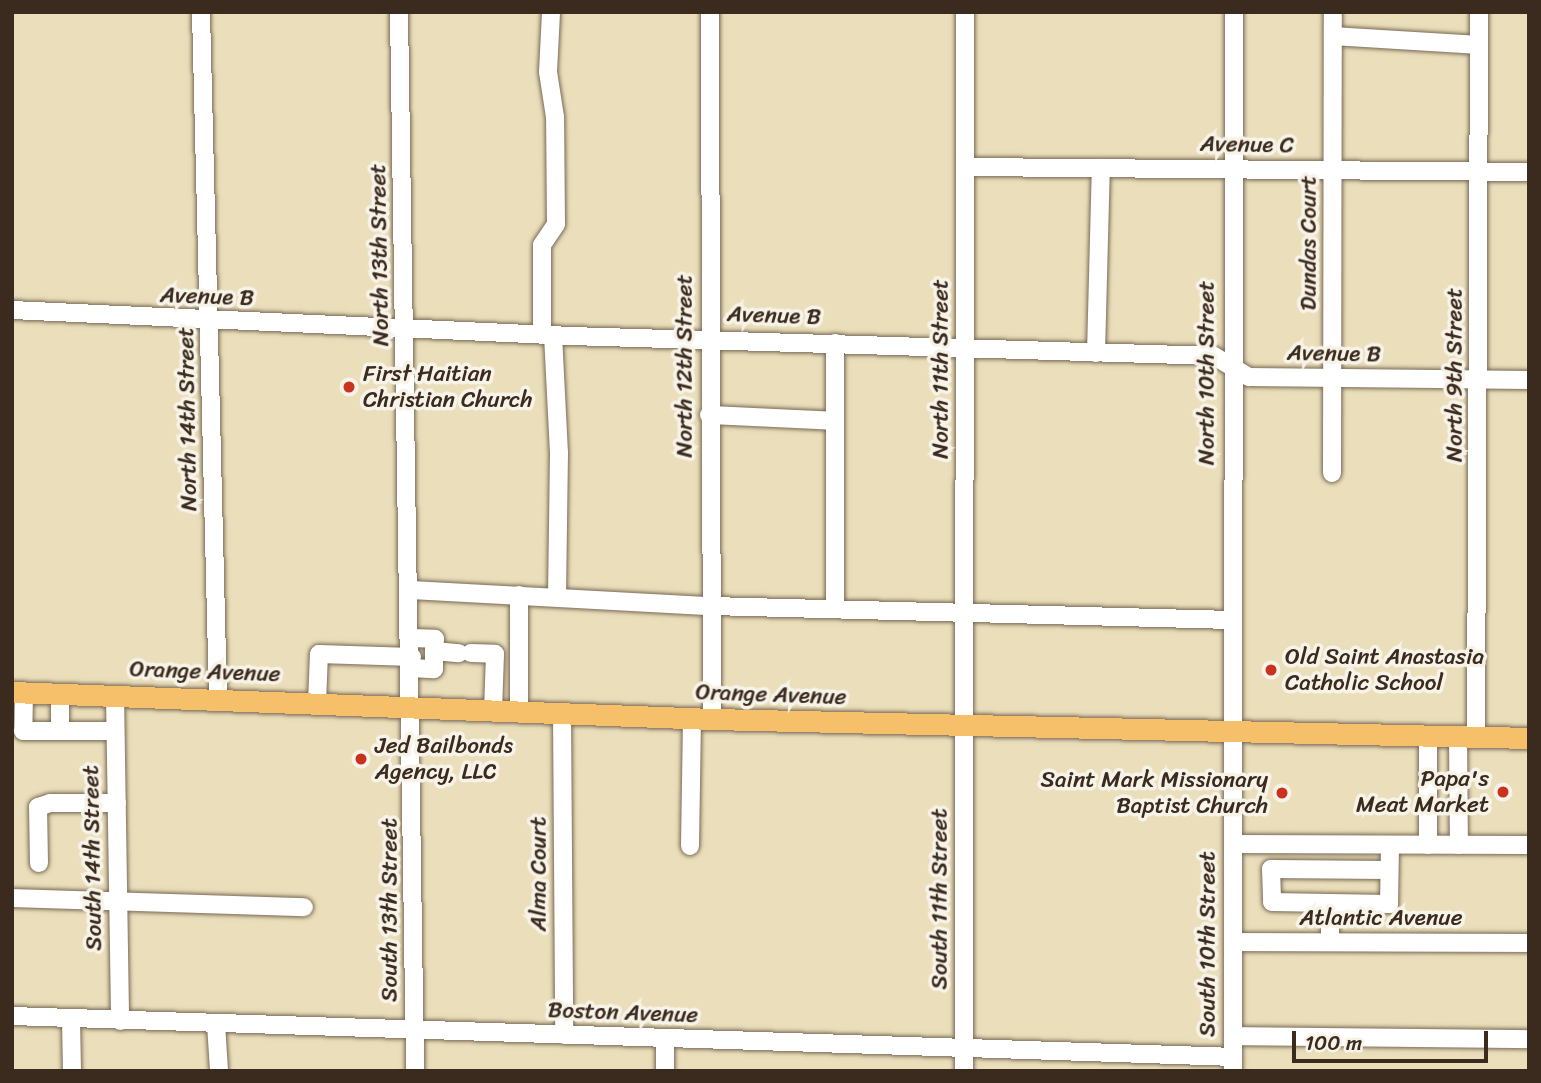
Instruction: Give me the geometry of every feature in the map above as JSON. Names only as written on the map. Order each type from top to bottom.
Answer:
[{"type":"main road","name":"Orange Avenue","points":[[18,692],[702,719],[1233,734],[1529,738]]},
{"type":"street","name":"North 14th Street","points":[[201,12],[218,699]]},
{"type":"street","name":"North 13th Street","points":[[399,12],[413,707]]},
{"type":"street","points":[[551,12],[548,72],[555,117],[555,224],[542,245],[559,453],[557,597]]},
{"type":"street","name":"North 12th Street","points":[[690,846],[711,606],[708,338],[710,12]]},
{"type":"street","name":"North 11th Street","points":[[965,12],[965,727]]},
{"type":"street","name":"North 10th Street","points":[[1233,734],[1231,368],[1234,12]]},
{"type":"street","name":"Dundas Court","points":[[1332,474],[1333,12]]},
{"type":"street","name":"North 9th Street","points":[[1459,845],[1467,737],[1479,380],[1479,12]]},
{"type":"street","points":[[1333,36],[1479,44]]},
{"type":"street","name":"Avenue C","points":[[965,167],[1529,172]]},
{"type":"street","points":[[1096,352],[1101,168]]},
{"type":"street","name":"Avenue B","points":[[12,310],[210,322],[1214,356],[1249,377],[1529,380]]},
{"type":"street","points":[[835,343],[835,609]]},
{"type":"street","points":[[709,415],[835,421]]},
{"type":"street","points":[[411,590],[711,606],[1232,620]]},
{"type":"street","points":[[519,595],[519,711]]},
{"type":"street","points":[[317,703],[319,654],[412,663],[434,669],[435,639],[412,638]]},
{"type":"street","points":[[435,651],[495,654],[493,710]]},
{"type":"street","points":[[18,692],[23,731],[115,732]]},
{"type":"street","points":[[60,693],[60,731]]},
{"type":"street","name":"South 14th Street","points":[[115,695],[120,1021]]},
{"type":"street","name":"South 13th Street","points":[[413,707],[415,1071]]},
{"type":"street","name":"Alma Court","points":[[562,713],[564,1035]]},
{"type":"street","name":"South 11th Street","points":[[964,1071],[965,727]]},
{"type":"street","name":"South 10th Street","points":[[1233,734],[1233,1064]]},
{"type":"street","points":[[1428,736],[1428,845]]},
{"type":"street","points":[[39,863],[38,807],[50,803],[117,803]]},
{"type":"street","points":[[1233,844],[1529,845]]},
{"type":"street","points":[[1389,870],[1271,869],[1272,902],[1389,904],[1390,845]]},
{"type":"street","points":[[12,898],[304,907]]},
{"type":"street","points":[[1330,903],[1330,942]]},
{"type":"street","name":"Atlantic Avenue","points":[[1233,942],[1529,943]]},
{"type":"street","name":"Boston Avenue","points":[[12,1016],[964,1049],[1233,1064]]},
{"type":"street","points":[[71,1019],[72,1071]]},
{"type":"street","points":[[216,1024],[219,1071]]},
{"type":"street","points":[[1233,1036],[1529,1038]]},
{"type":"street","points":[[665,1039],[665,1071]]},
{"type":"place","name":"First Haitian Christian Church","points":[[349,387]]},
{"type":"place","name":"Old Saint Anastasia Catholic School","points":[[1271,670]]},
{"type":"place","name":"Jed Bailbonds Agency, LLC","points":[[361,759]]},
{"type":"place","name":"Papa's Meat Market","points":[[1503,792]]},
{"type":"place","name":"Saint Mark Missionary Baptist Church","points":[[1282,793]]}]
